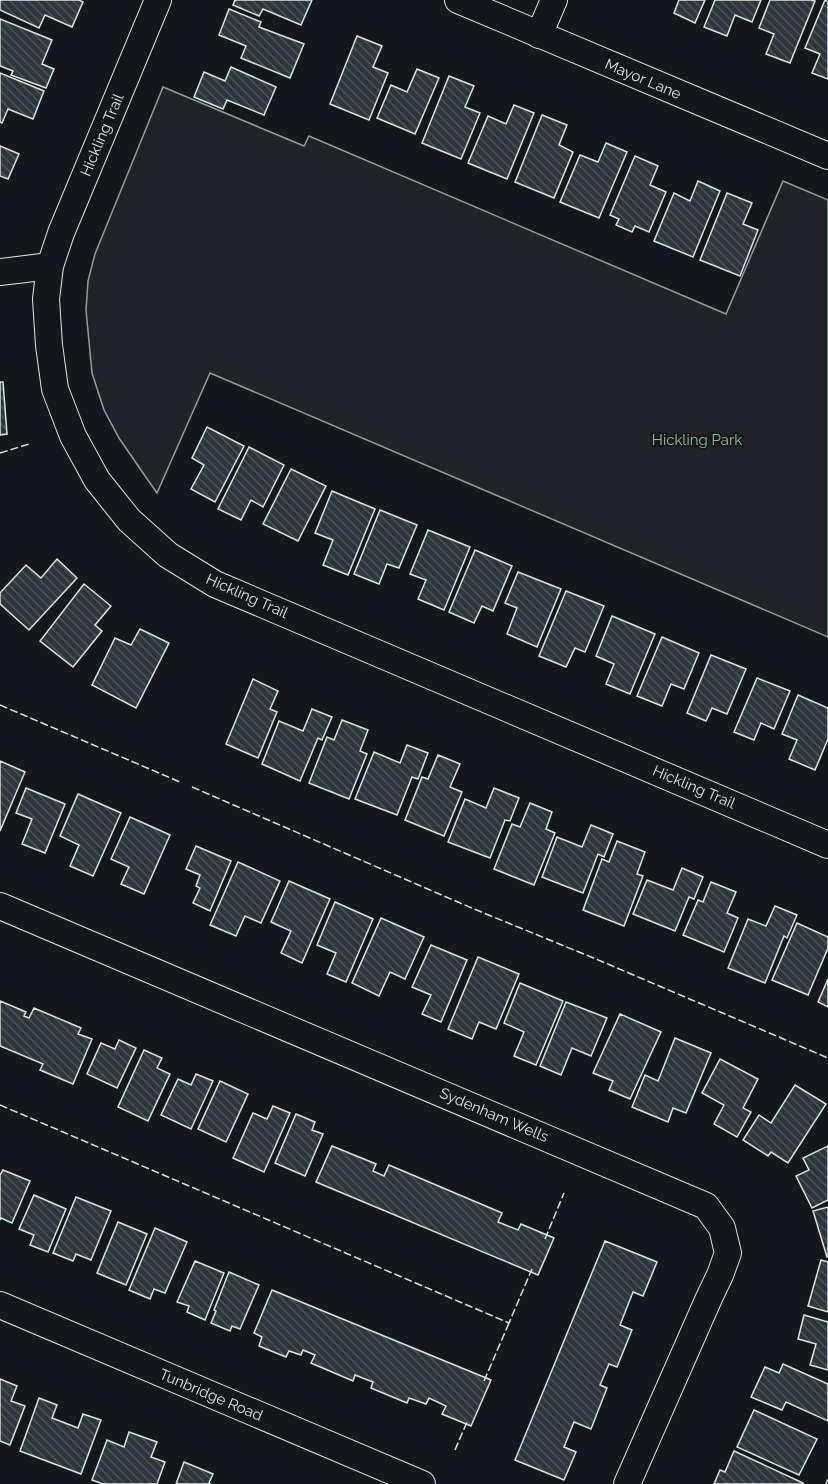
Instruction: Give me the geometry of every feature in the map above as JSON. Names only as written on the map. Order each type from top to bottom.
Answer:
[{"type":"street","name":"Hickling Trail","points":[[158,0],[50,266],[46,299],[55,389],[73,436],[97,480],[129,520],[168,555],[215,584],[828,845]]},
{"type":"street","name":"Mayor Lane","points":[[458,0],[828,156]]},
{"type":"street","points":[[539,35],[554,0]]},
{"type":"street","points":[[0,272],[50,266]]},
{"type":"street","name":"Sydenham Wells","points":[[0,906],[706,1206],[722,1228],[729,1253],[627,1484]]},
{"type":"street","name":"Tunbridge Road","points":[[0,1305],[422,1484]]},
{"type":"green space","name":"Hickling Park","points":[[163,87],[304,146],[309,136],[726,314],[783,181],[828,200],[828,637],[210,373],[157,493],[119,438],[104,410],[92,373],[86,310],[88,281],[95,254]]},
{"type":"building","points":[[0,0],[79,0],[83,2],[72,27],[45,15],[39,28],[0,10]]},
{"type":"building","points":[[235,0],[312,0],[301,25],[263,9],[259,16],[233,5]]},
{"type":"building","points":[[679,0],[705,0],[695,23],[674,13]]},
{"type":"building","points":[[715,0],[761,0],[752,22],[735,15],[727,36],[704,27]]},
{"type":"building","points":[[770,0],[815,1],[790,63],[766,54],[774,34],[759,28]]},
{"type":"building","points":[[825,0],[828,2],[828,79],[812,73],[820,54],[805,48]]},
{"type":"building","points":[[229,9],[261,22],[259,27],[304,44],[290,78],[241,58],[246,46],[219,35]]},
{"type":"building","points":[[0,19],[52,40],[42,64],[54,69],[46,88],[11,75],[13,71],[0,66]]},
{"type":"building","points":[[357,36],[382,46],[373,67],[388,73],[369,120],[330,104]]},
{"type":"building","points":[[231,67],[276,87],[264,115],[227,100],[223,109],[194,97],[204,72],[225,81]]},
{"type":"building","points":[[417,69],[439,78],[415,134],[377,118],[391,85],[407,92]]},
{"type":"building","points":[[0,73],[44,91],[33,119],[8,109],[2,123],[0,122]]},
{"type":"building","points":[[449,76],[474,86],[465,107],[480,113],[461,159],[422,143]]},
{"type":"building","points":[[514,105],[534,113],[507,179],[468,163],[488,116],[506,124]]},
{"type":"building","points":[[542,115],[567,125],[559,145],[573,152],[554,198],[515,182]]},
{"type":"building","points":[[606,143],[627,152],[599,218],[560,202],[580,155],[598,162]]},
{"type":"building","points":[[0,146],[19,154],[8,179],[0,176]]},
{"type":"building","points":[[635,156],[658,166],[650,185],[666,192],[649,232],[635,226],[632,232],[616,225],[619,219],[610,215]]},
{"type":"building","points":[[698,181],[720,191],[693,257],[654,241],[674,193],[690,201]]},
{"type":"building","points":[[727,193],[752,203],[743,224],[758,230],[740,276],[700,260]]},
{"type":"building","points":[[0,382],[3,382],[7,434],[0,435]]},
{"type":"building","points":[[207,427],[244,446],[215,502],[191,489],[204,465],[192,458]]},
{"type":"building","points":[[249,447],[284,465],[263,507],[251,500],[241,520],[218,509]]},
{"type":"building","points":[[291,469],[326,486],[298,541],[263,524]]},
{"type":"building","points":[[332,491],[375,509],[348,575],[323,565],[333,540],[315,533]]},
{"type":"building","points":[[380,510],[417,525],[399,568],[387,564],[379,584],[354,574]]},
{"type":"building","points":[[428,530],[470,547],[444,610],[418,599],[426,580],[410,574]]},
{"type":"building","points":[[475,550],[512,566],[493,611],[482,606],[474,623],[449,612]]},
{"type":"building","points":[[57,559],[77,578],[29,630],[0,604],[0,593],[26,565],[41,578]]},
{"type":"building","points":[[518,572],[561,589],[537,647],[507,634],[517,608],[505,603]]},
{"type":"building","points":[[84,584],[111,606],[95,625],[102,631],[73,667],[40,641]]},
{"type":"building","points":[[566,591],[604,606],[585,652],[575,648],[566,667],[539,656]]},
{"type":"building","points":[[612,616],[655,634],[630,694],[606,684],[614,664],[596,656]]},
{"type":"building","points":[[140,629],[169,643],[136,708],[92,685],[115,638],[131,645]]},
{"type":"building","points":[[662,637],[699,653],[684,689],[671,684],[662,706],[637,696]]},
{"type":"building","points":[[711,655],[746,669],[727,714],[712,708],[706,721],[687,713]]},
{"type":"building","points":[[757,678],[790,691],[774,729],[761,723],[754,740],[734,732]]},
{"type":"building","points":[[253,679],[278,691],[270,709],[277,712],[258,758],[226,744]]},
{"type":"building","points":[[798,695],[828,708],[828,739],[815,770],[789,759],[797,740],[782,734]]},
{"type":"building","points":[[312,709],[332,717],[322,740],[318,738],[300,781],[262,764],[279,721],[303,731]]},
{"type":"building","points":[[342,720],[368,730],[360,751],[367,754],[349,799],[309,783],[327,737],[334,740]]},
{"type":"building","points":[[407,745],[428,753],[418,779],[412,777],[397,815],[355,799],[374,752],[400,763]]},
{"type":"building","points":[[438,755],[460,764],[450,787],[462,792],[444,836],[405,820],[422,777],[428,779]]},
{"type":"building","points":[[0,761],[25,772],[0,831]]},
{"type":"building","points":[[26,788],[65,804],[45,853],[22,844],[32,819],[16,813]]},
{"type":"building","points":[[494,788],[519,798],[510,821],[505,820],[490,858],[448,842],[465,799],[486,808]]},
{"type":"building","points":[[78,794],[121,813],[93,876],[70,866],[79,845],[60,836]]},
{"type":"building","points":[[530,803],[552,812],[546,829],[555,833],[534,885],[494,869],[512,824],[520,827]]},
{"type":"building","points":[[130,817],[170,835],[144,894],[121,884],[129,867],[111,859]]},
{"type":"building","points":[[591,825],[613,834],[604,857],[598,854],[583,893],[542,877],[557,837],[582,847]]},
{"type":"building","points":[[617,841],[645,852],[637,874],[643,876],[624,926],[583,910],[602,859],[609,862]]},
{"type":"building","points":[[196,846],[231,861],[210,911],[193,903],[200,888],[196,886],[200,875],[186,869]]},
{"type":"building","points":[[238,862],[280,881],[261,923],[245,916],[236,936],[210,925]]},
{"type":"building","points":[[682,868],[703,877],[694,899],[689,897],[675,931],[633,914],[647,880],[673,890]]},
{"type":"building","points":[[289,881],[330,899],[302,963],[281,953],[291,931],[271,922]]},
{"type":"building","points":[[711,882],[736,892],[727,913],[738,918],[724,952],[683,935],[698,900],[703,902]]},
{"type":"building","points":[[335,902],[373,919],[346,982],[327,974],[336,953],[317,945]]},
{"type":"building","points":[[775,906],[797,915],[787,938],[784,936],[765,983],[728,968],[748,919],[766,926]]},
{"type":"building","points":[[381,918],[424,937],[405,979],[390,972],[379,996],[352,983]]},
{"type":"building","points":[[797,923],[828,937],[828,948],[808,995],[772,980]]},
{"type":"building","points":[[431,945],[467,960],[441,1022],[422,1014],[431,995],[412,987]]},
{"type":"building","points":[[478,957],[519,974],[496,1029],[479,1022],[472,1039],[448,1029]]},
{"type":"building","points":[[828,979],[828,1007],[818,1002]]},
{"type":"building","points":[[520,983],[563,1001],[536,1065],[514,1056],[524,1032],[504,1023]]},
{"type":"building","points":[[0,1001],[26,1012],[24,1016],[29,1018],[34,1008],[81,1028],[78,1034],[92,1039],[73,1084],[40,1070],[43,1064],[0,1046]]},
{"type":"building","points":[[566,1002],[607,1018],[591,1056],[572,1048],[561,1075],[540,1066]]},
{"type":"building","points":[[620,1014],[661,1032],[630,1099],[609,1090],[613,1081],[593,1073]]},
{"type":"building","points":[[675,1038],[711,1053],[686,1113],[673,1108],[668,1122],[632,1107],[645,1075],[658,1081]]},
{"type":"building","points":[[119,1040],[136,1048],[117,1088],[87,1074],[101,1043],[115,1049]]},
{"type":"building","points":[[144,1050],[162,1058],[157,1068],[170,1074],[148,1121],[118,1107]]},
{"type":"building","points":[[720,1059],[758,1079],[743,1108],[751,1112],[737,1137],[714,1124],[724,1105],[702,1093]]},
{"type":"building","points":[[196,1074],[213,1081],[191,1129],[161,1115],[178,1079],[191,1085]]},
{"type":"building","points":[[220,1081],[248,1094],[226,1142],[198,1129]]},
{"type":"building","points":[[795,1085],[826,1104],[788,1163],[771,1152],[768,1156],[743,1140],[759,1115],[771,1123]]},
{"type":"building","points":[[273,1106],[290,1113],[264,1172],[233,1158],[253,1113],[267,1119]]},
{"type":"building","points":[[296,1114],[315,1122],[312,1130],[323,1134],[305,1176],[275,1163]]},
{"type":"building","points":[[332,1146],[376,1164],[373,1171],[384,1176],[389,1165],[502,1213],[498,1222],[518,1230],[521,1224],[554,1238],[538,1275],[316,1182]]},
{"type":"building","points":[[828,1146],[828,1200],[812,1208],[796,1176],[809,1170],[803,1158]]},
{"type":"building","points":[[3,1170],[30,1181],[12,1223],[1,1218],[0,1220],[0,1175]]},
{"type":"building","points":[[34,1195],[66,1209],[48,1252],[30,1245],[34,1235],[19,1229]]},
{"type":"building","points":[[76,1197],[111,1211],[91,1260],[76,1254],[73,1261],[53,1253]]},
{"type":"building","points":[[828,1207],[828,1257],[827,1257],[813,1211]]},
{"type":"building","points":[[118,1222],[147,1234],[126,1285],[97,1273]]},
{"type":"building","points":[[155,1228],[187,1242],[165,1293],[154,1289],[150,1299],[129,1290]]},
{"type":"building","points":[[605,1241],[657,1262],[643,1296],[633,1292],[620,1325],[632,1330],[617,1367],[609,1364],[600,1385],[607,1388],[591,1429],[574,1422],[564,1447],[576,1452],[564,1480],[515,1460]]},
{"type":"building","points":[[821,1260],[828,1262],[828,1312],[808,1306]]},
{"type":"building","points":[[195,1261],[224,1273],[205,1320],[187,1312],[189,1306],[177,1302]]},
{"type":"building","points":[[229,1272],[259,1285],[240,1329],[232,1326],[230,1331],[211,1323]]},
{"type":"building","points":[[272,1290],[491,1380],[471,1426],[442,1414],[446,1406],[429,1398],[426,1404],[409,1398],[407,1403],[371,1388],[373,1382],[355,1375],[353,1381],[311,1363],[315,1355],[303,1350],[301,1355],[289,1351],[286,1357],[259,1346],[262,1337],[254,1333]]},
{"type":"building","points":[[804,1315],[828,1322],[828,1370],[810,1365],[816,1344],[798,1339]]},
{"type":"building","points":[[783,1364],[828,1384],[828,1421],[786,1402],[782,1410],[751,1397],[765,1367],[779,1373]]},
{"type":"building","points":[[0,1379],[17,1386],[11,1401],[25,1406],[10,1445],[0,1441]]},
{"type":"building","points":[[39,1398],[57,1405],[52,1418],[78,1428],[83,1414],[101,1420],[81,1474],[20,1451]]},
{"type":"building","points":[[754,1410],[817,1439],[799,1475],[737,1447]]},
{"type":"building","points":[[129,1432],[157,1442],[151,1457],[165,1462],[157,1484],[103,1484],[92,1480],[107,1440],[124,1447]]},
{"type":"building","points":[[734,1451],[803,1484],[714,1484],[720,1470],[725,1472]]},
{"type":"building","points":[[184,1462],[213,1474],[209,1483],[211,1484],[176,1484]]},
{"type":"fence","points":[[0,453],[29,444]]},
{"type":"fence","points":[[0,705],[180,782]]},
{"type":"fence","points":[[192,787],[828,1058]]},
{"type":"fence","points":[[0,1105],[509,1323],[532,1269]]},
{"type":"fence","points":[[545,1239],[564,1193]]},
{"type":"fence","points":[[484,1381],[509,1323]]},
{"type":"fence","points":[[455,1450],[467,1422]]},
{"type":"fence","points":[[826,1484],[828,1479]]}]
